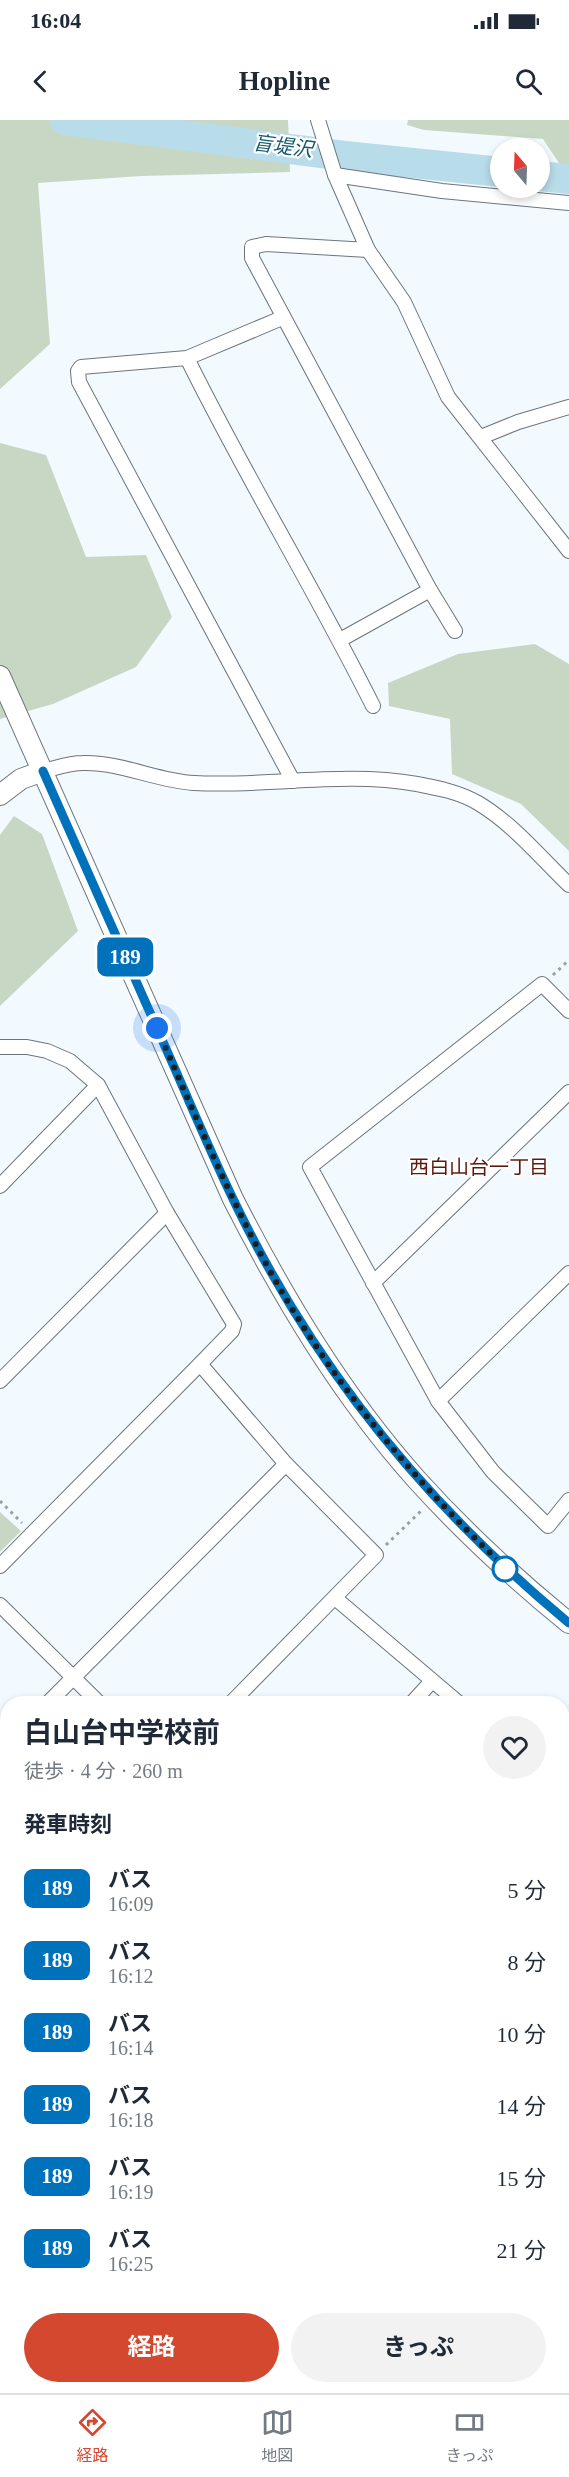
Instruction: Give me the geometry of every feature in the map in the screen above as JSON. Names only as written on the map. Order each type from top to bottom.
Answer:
[{"type":"street","points":[[318,120],[336,175],[368,250],[404,302],[448,397],[569,551]]},
{"type":"street","points":[[336,175],[442,191],[569,203]]},
{"type":"street","points":[[368,250],[266,244],[252,247],[252,258],[282,318],[430,590],[455,631]]},
{"type":"street","points":[[282,318],[187,358],[81,367],[78,371],[79,382],[275,742],[293,781]]},
{"type":"street","points":[[187,358],[340,640],[373,706]]},
{"type":"street","points":[[481,437],[518,422],[569,407]]},
{"type":"street","points":[[340,640],[430,590]]},
{"type":"street","points":[[0,676],[233,1199],[270,1272],[312,1340],[357,1405],[417,1479],[476,1541],[526,1588],[569,1623]]},
{"type":"street","points":[[0,795],[6,788],[21,779],[43,771],[83,763],[143,772],[176,782],[237,783],[352,777],[400,781],[445,789],[477,802],[500,820],[569,885]]},
{"type":"street","points":[[569,1011],[542,984],[310,1167],[438,1401],[493,1472],[548,1526],[569,1500]]},
{"type":"street","points":[[0,1047],[27,1047],[47,1051],[70,1061],[98,1085],[167,1213],[234,1324],[232,1331],[0,1566]]},
{"type":"street","points":[[0,1186],[98,1085]]},
{"type":"street","points":[[373,1283],[569,1092]]},
{"type":"street","points":[[0,1381],[167,1213]]},
{"type":"street","points":[[438,1401],[569,1273]]},
{"type":"street","points":[[200,1364],[286,1464],[376,1555],[238,1696]]},
{"type":"street","points":[[55,1696],[286,1464]]},
{"type":"street","points":[[335,1598],[450,1696]]},
{"type":"street","points":[[0,1605],[92,1696]]},
{"type":"street","points":[[418,1696],[432,1681]]},
{"type":"path","points":[[542,984],[569,960]]},
{"type":"path","points":[[0,1501],[31,1533]]},
{"type":"path","points":[[376,1555],[424,1509]]},
{"type":"green space","points":[[0,120],[288,120],[290,172],[141,176],[38,183],[50,344],[0,389]]},
{"type":"green space","points":[[408,120],[569,120],[569,169],[563,169],[550,150],[550,138],[424,130],[407,125]]},
{"type":"green space","points":[[0,443],[46,455],[86,557],[146,555],[172,617],[136,667],[53,704],[0,719]]},
{"type":"green space","points":[[535,644],[569,664],[569,851],[521,804],[452,774],[450,719],[389,706],[388,683],[458,654]]},
{"type":"green space","points":[[14,816],[42,834],[78,931],[0,1006],[0,835]]},
{"type":"green space","points":[[0,1512],[21,1531],[0,1552]]},
{"type":"waterway","name":"盲堤沢","points":[[65,120],[345,156],[490,171]]},
{"type":"waterway","name":"盲堤沢","points":[[550,177],[569,179]]},
{"type":"bus line","name":"189","points":[[43,771],[233,1199],[270,1272],[301,1323],[357,1405],[417,1479],[476,1541],[526,1588],[569,1623]]},
{"type":"district","name":"西白山台一丁目","points":[[479,1167]]},
{"type":"route","points":[[157,1028],[233,1199],[270,1272],[312,1340],[357,1405],[417,1479],[476,1541],[510,1572],[505,1569]]}]
